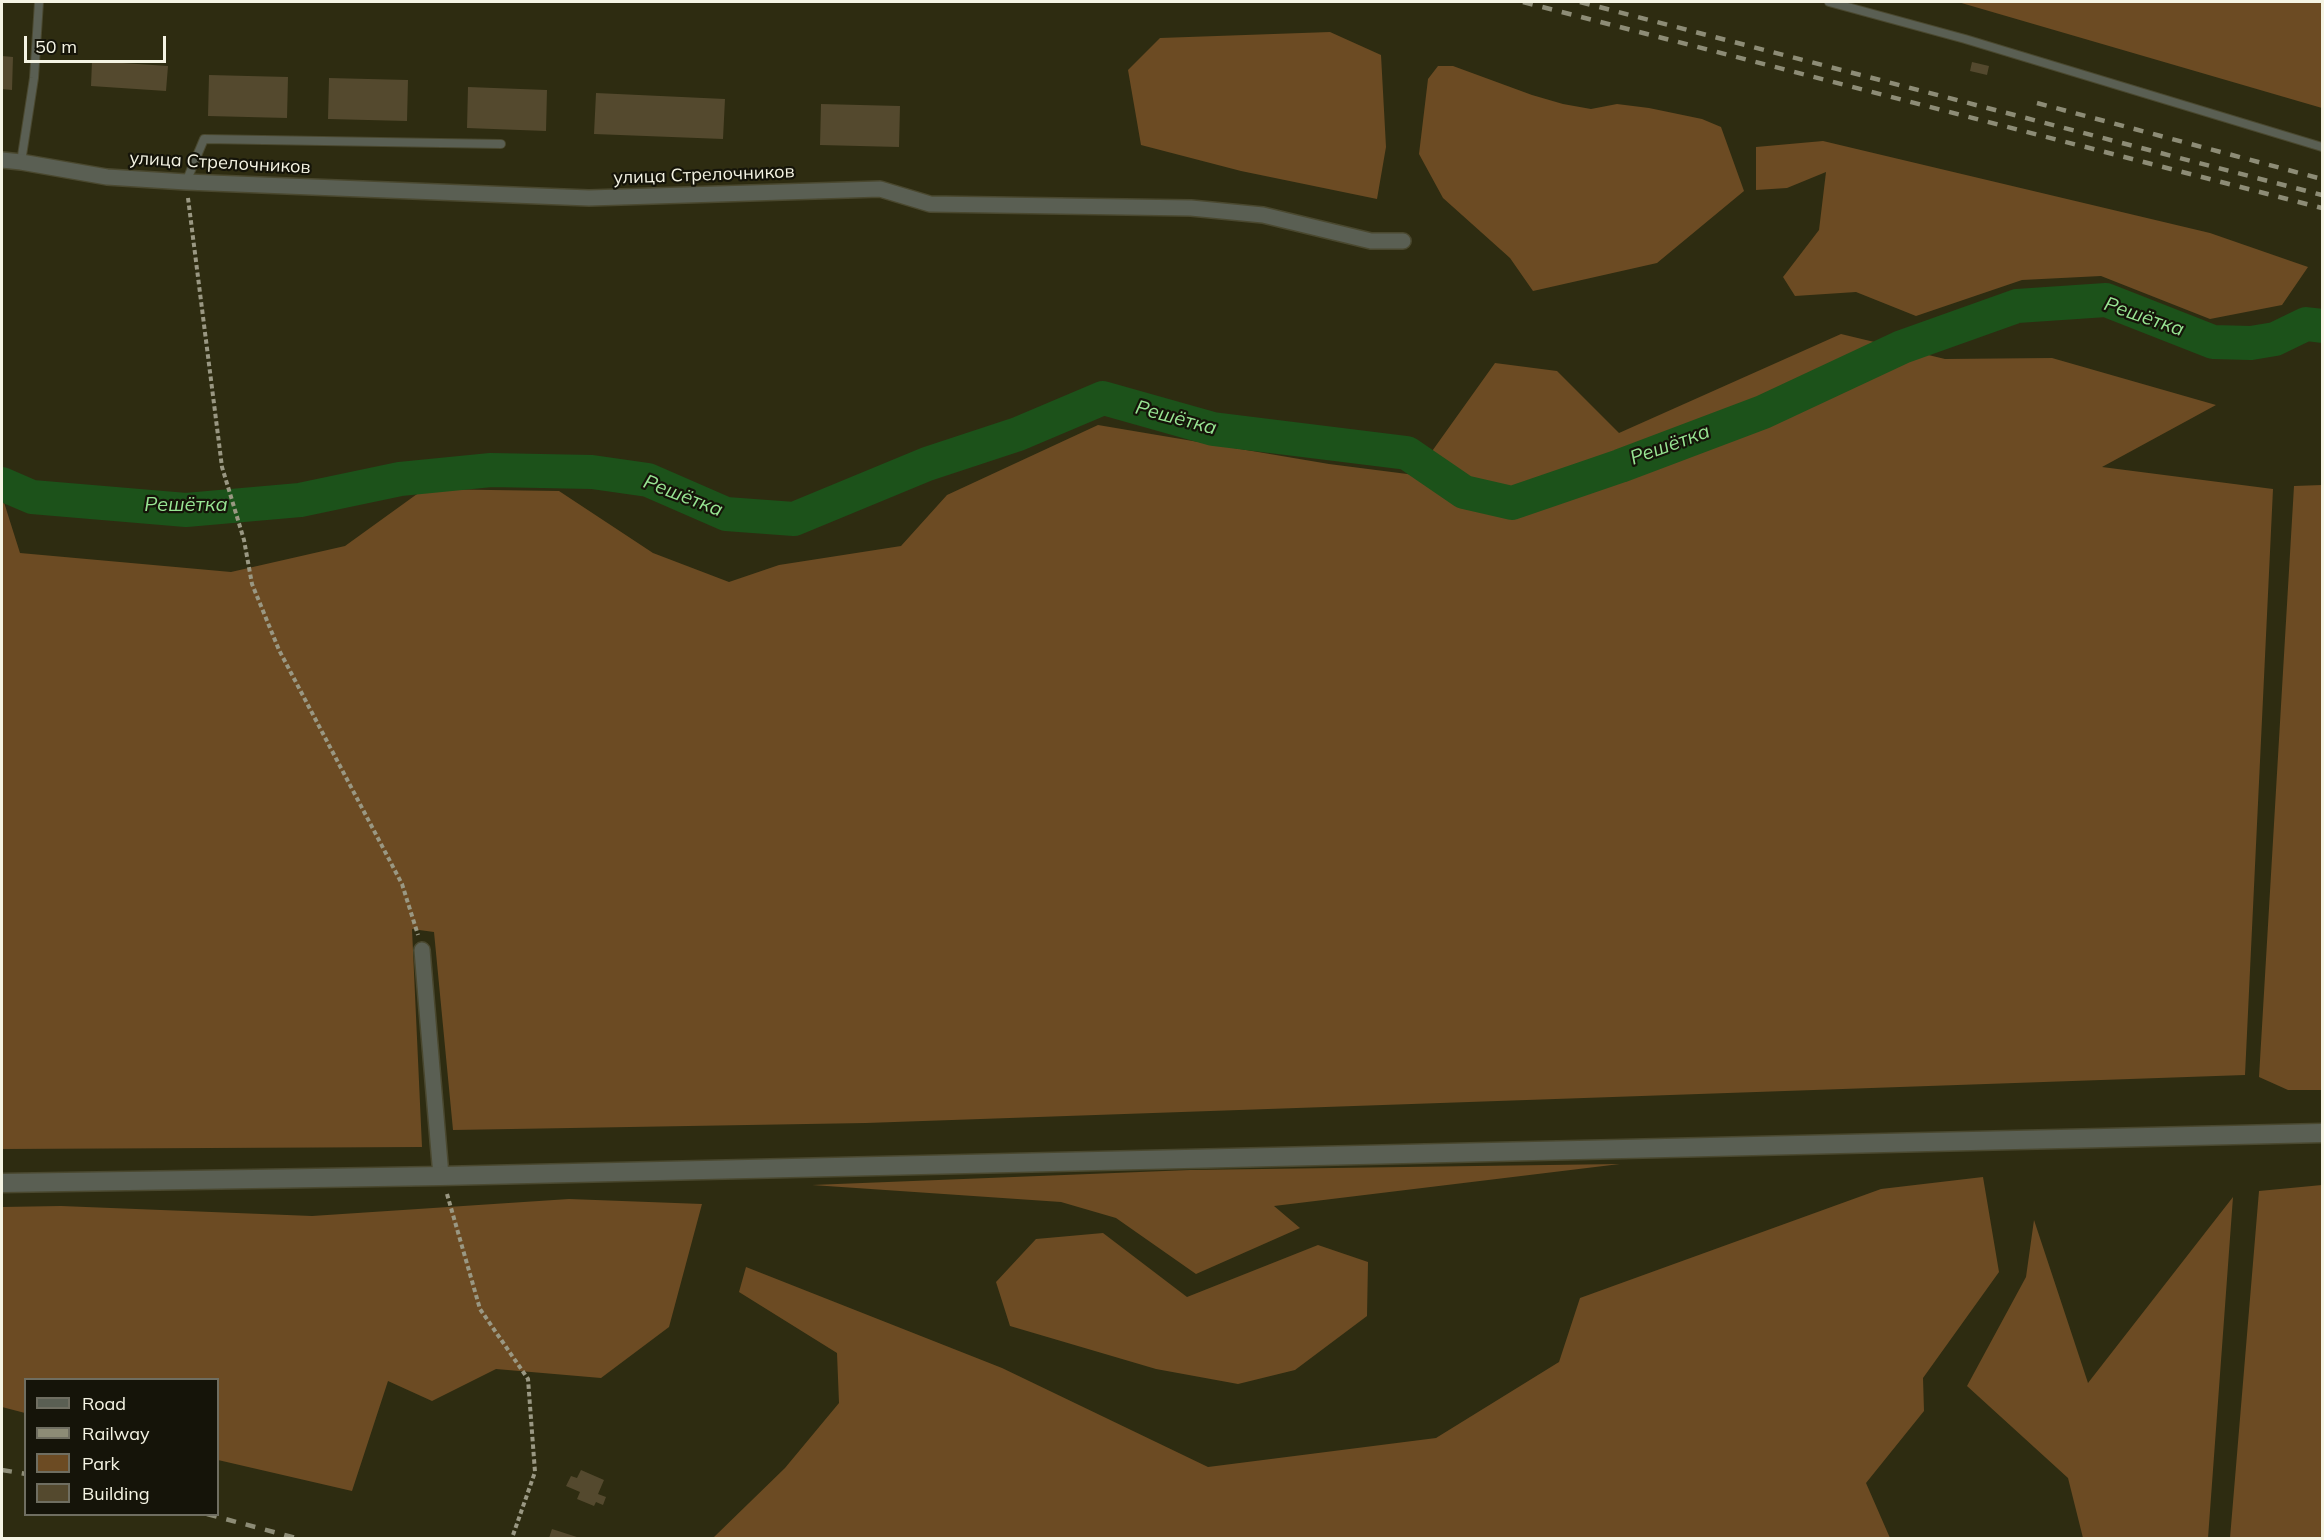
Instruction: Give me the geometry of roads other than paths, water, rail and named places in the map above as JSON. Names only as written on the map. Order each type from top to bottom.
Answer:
[{"type":"street","name":"улица Стрелочников","points":[[2,160],[107,177],[589,198],[880,189],[930,204],[1191,208],[1263,215],[1371,241],[1403,242]]},
{"type":"street","points":[[422,950],[441,1176]]},
{"type":"street","points":[[2,1183],[441,1176],[2322,1133]]},
{"type":"lane","points":[[21,162],[34,78],[39,2]]},
{"type":"lane","points":[[1829,2],[1965,39],[2322,147]]},
{"type":"lane","points":[[186,182],[204,139],[501,144]]},
{"type":"waterway","name":"Решётка","points":[[2,484],[32,497],[186,510],[300,500],[400,479],[491,470],[592,472],[648,480],[726,514],[794,519],[927,464],[1018,434],[1103,398],[1213,429],[1407,453],[1464,492],[1512,503],[1620,466],[1763,412],[1902,347],[2017,306],[2106,300],[2213,342],[2251,343],[2275,339],[2306,324],[2322,326]]},
{"type":"railway","points":[[1523,2],[2322,208]]},
{"type":"railway","points":[[1580,2],[2322,195]]},
{"type":"railway","points":[[2037,103],[2322,179]]},
{"type":"railway","points":[[2,1470],[24,1474]]},
{"type":"railway","points":[[214,1516],[296,1538]]}]
